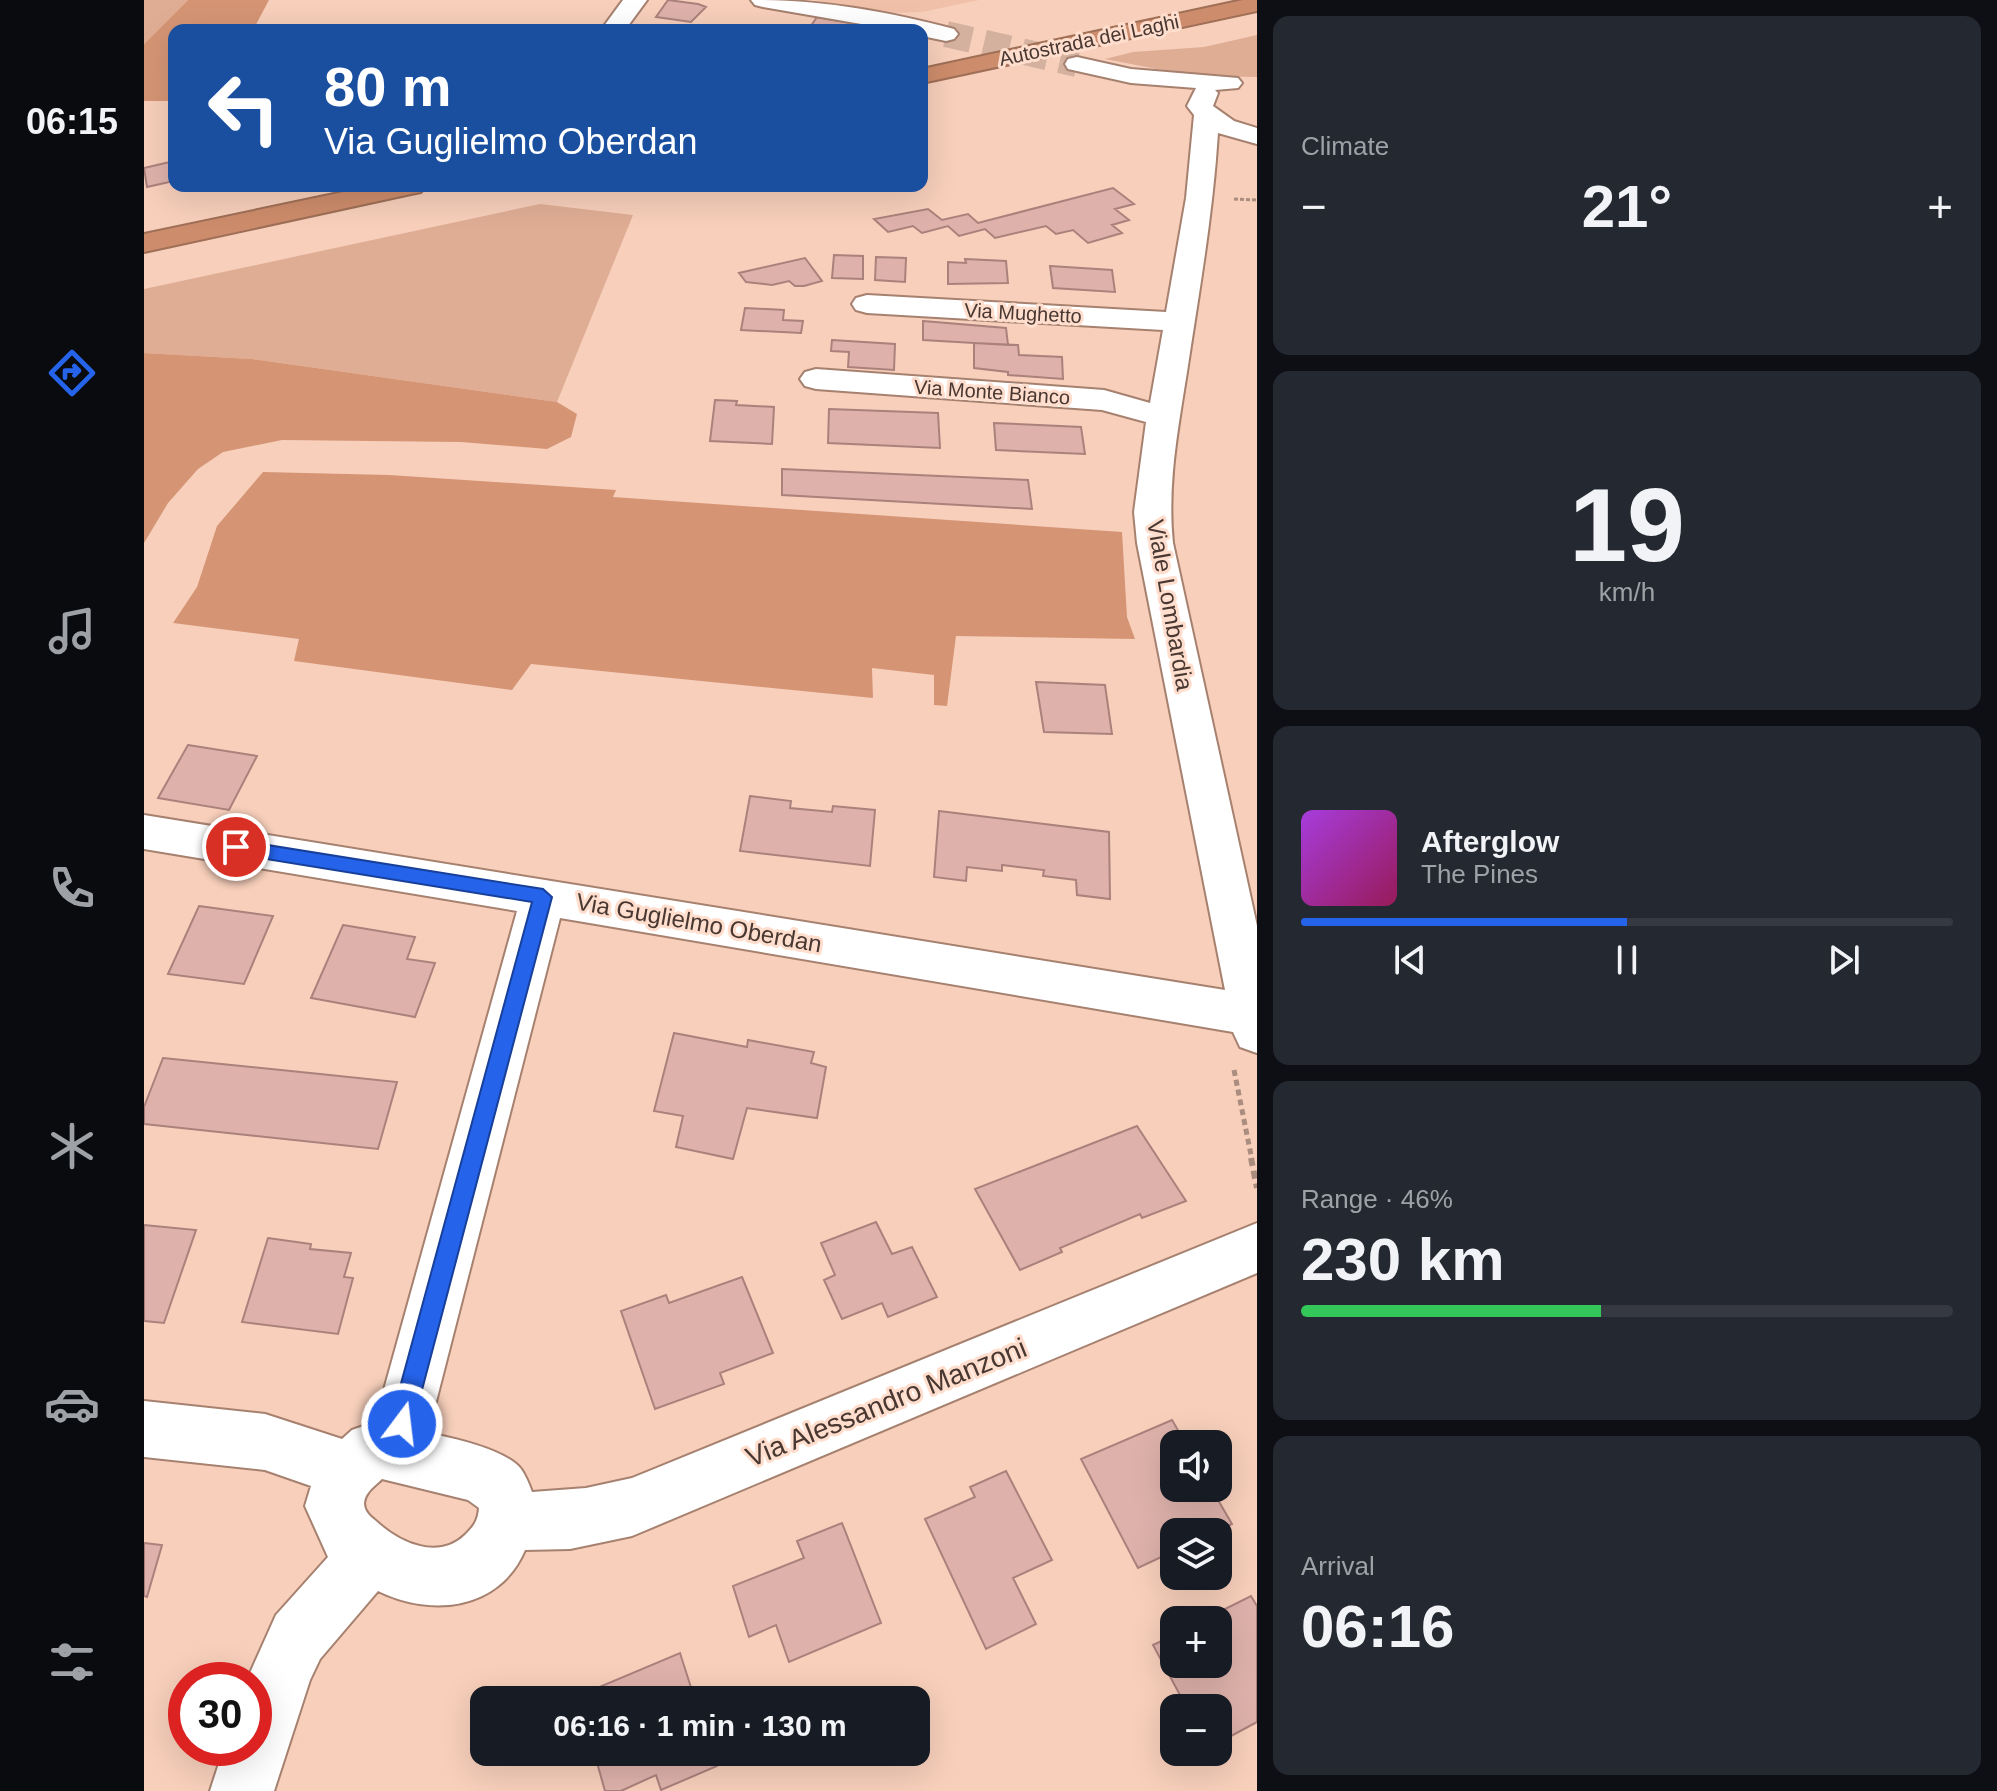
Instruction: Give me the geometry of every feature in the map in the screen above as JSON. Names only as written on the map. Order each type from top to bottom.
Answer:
[{"type":"highway","name":"Autostrada dei Laghi","points":[[930,37],[1171,0]]},
{"type":"highway","name":"Autostrada dei Laghi","points":[[928,75],[1257,4]]},
{"type":"highway","points":[[144,216],[259,192]]},
{"type":"highway","points":[[144,243],[383,192]]},
{"type":"street","points":[[617,24],[635,0]]},
{"type":"street","points":[[763,0],[875,24]]},
{"type":"street","points":[[865,16],[885,0]]},
{"type":"street","points":[[904,0],[918,24]]},
{"type":"street","points":[[806,8],[865,16],[890,24]]},
{"type":"street","points":[[1077,64],[1131,76],[1257,82]]},
{"type":"street","points":[[1131,76],[1205,114],[1218,124],[1254,140]]},
{"type":"street","points":[[1205,114],[1201,97],[1209,89],[1229,83]]},
{"type":"street","name":"Viale Lombardia","points":[[1205,114],[1200,198],[1154,482],[1155,543],[1255,1024]]},
{"type":"street","points":[[1201,173],[1223,148],[1254,140]]},
{"type":"street","name":"Via Mughetto","points":[[867,304],[1179,322]]},
{"type":"street","name":"Via Monte Bianco","points":[[816,379],[1104,400],[1164,417]]},
{"type":"street","name":"Via Guglielmo Oberdan","points":[[144,832],[543,897],[1255,1024]]},
{"type":"street","points":[[144,1429],[265,1442],[371,1461],[493,1482],[504,1494],[507,1519],[493,1552],[481,1565],[458,1575],[432,1578],[414,1574],[369,1556],[347,1538],[335,1513],[335,1499],[371,1461],[543,897]]},
{"type":"street","name":"Via Alessandro Manzoni","points":[[507,1519],[572,1519],[602,1516],[632,1507],[1257,1248]]},
{"type":"street","points":[[242,1791],[281,1673],[298,1637],[369,1556]]},
{"type":"shaded area","points":[[144,0],[188,0],[144,44]]},
{"type":"shaded area","points":[[188,0],[269,0],[256,24],[168,24],[168,101],[144,101],[144,44]]},
{"type":"shaded area","points":[[814,0],[979,0],[922,12],[890,13]]},
{"type":"shaded area","points":[[1257,35],[1257,77],[1193,76],[1105,59],[1133,52],[1204,47]]},
{"type":"shaded area","points":[[540,204],[633,215],[557,402],[252,359],[144,353],[144,289]]},
{"type":"shaded area","points":[[144,353],[252,359],[557,402],[577,414],[571,437],[547,449],[461,442],[282,440],[223,452],[198,469],[168,503],[144,543]]},
{"type":"shaded area","points":[[263,472],[389,475],[616,490],[613,497],[1122,532],[1127,617],[1135,639],[956,636],[947,706],[934,705],[934,675],[872,668],[873,698],[531,664],[512,690],[294,661],[299,639],[173,623],[197,587],[217,526]]},
{"type":"building","points":[[668,0],[706,7],[691,22],[656,17]]},
{"type":"building","points":[[817,17],[854,24],[812,24]]},
{"type":"building","points":[[168,162],[168,182],[147,187],[144,168]]},
{"type":"building","points":[[1113,188],[1134,204],[1115,209],[1129,220],[1112,225],[1122,233],[1088,243],[1073,230],[1056,234],[1046,226],[995,238],[985,229],[959,236],[948,226],[922,233],[913,226],[888,232],[874,219],[928,209],[942,220],[968,214],[978,223]]},
{"type":"building","points":[[834,255],[863,256],[863,279],[832,278]]},
{"type":"building","points":[[876,257],[906,258],[905,282],[875,280]]},
{"type":"building","points":[[805,258],[822,281],[804,286],[795,286],[789,281],[772,285],[746,282],[739,273]]},
{"type":"building","points":[[965,259],[1006,261],[1008,283],[948,284],[948,262],[966,263]]},
{"type":"building","points":[[1050,266],[1112,270],[1115,292],[1053,288]]},
{"type":"building","points":[[745,308],[784,310],[783,320],[803,321],[801,333],[741,330]]},
{"type":"building","points":[[923,321],[1006,328],[1008,345],[923,340]]},
{"type":"building","points":[[832,340],[895,344],[894,370],[848,367],[849,352],[831,351]]},
{"type":"building","points":[[974,343],[1018,345],[1019,355],[1062,357],[1063,379],[1008,375],[1008,372],[974,368]]},
{"type":"building","points":[[715,400],[737,401],[736,405],[774,407],[772,444],[710,441]]},
{"type":"building","points":[[829,409],[938,413],[940,448],[828,443]]},
{"type":"building","points":[[994,423],[1081,427],[1085,454],[996,450]]},
{"type":"building","points":[[782,469],[1028,480],[1032,509],[782,495]]},
{"type":"building","points":[[1036,682],[1105,685],[1112,734],[1044,732]]},
{"type":"building","points":[[188,745],[257,756],[229,810],[158,798]]},
{"type":"building","points":[[750,796],[791,801],[790,808],[832,812],[833,806],[875,810],[870,866],[740,851]]},
{"type":"building","points":[[939,811],[1109,832],[1110,899],[1077,895],[1076,880],[1043,876],[1044,870],[1002,865],[1002,871],[967,867],[966,881],[934,877]]},
{"type":"building","points":[[199,906],[273,916],[244,984],[168,974]]},
{"type":"building","points":[[343,925],[415,937],[407,959],[435,963],[415,1017],[311,998]]},
{"type":"building","points":[[674,1033],[747,1047],[748,1040],[814,1052],[811,1063],[826,1067],[817,1118],[747,1108],[733,1159],[676,1147],[683,1116],[654,1111]]},
{"type":"building","points":[[163,1058],[397,1082],[378,1149],[144,1124],[144,1107]]},
{"type":"building","points":[[1137,1126],[1186,1201],[1142,1218],[1140,1214],[1060,1248],[1062,1252],[1020,1270],[975,1189]]},
{"type":"building","points":[[876,1222],[892,1254],[912,1247],[937,1297],[888,1317],[882,1303],[842,1319],[824,1280],[835,1275],[821,1243]]},
{"type":"building","points":[[144,1225],[196,1230],[164,1323],[144,1321]]},
{"type":"building","points":[[268,1238],[311,1244],[310,1249],[351,1253],[344,1277],[353,1278],[338,1334],[242,1322]]},
{"type":"building","points":[[742,1277],[773,1353],[720,1373],[724,1384],[655,1409],[621,1311],[666,1295],[669,1303]]},
{"type":"building","points":[[1172,1420],[1178,1430],[1160,1430],[1160,1502],[1219,1502],[1228,1518],[1160,1518],[1160,1558],[1138,1568],[1081,1459]]},
{"type":"building","points":[[1006,1471],[1052,1560],[1013,1578],[1036,1624],[986,1649],[925,1519],[975,1497],[970,1487]]},
{"type":"building","points":[[842,1523],[881,1623],[789,1662],[776,1625],[749,1637],[733,1586],[804,1558],[797,1541]]},
{"type":"building","points":[[144,1543],[162,1545],[147,1597],[144,1596]]},
{"type":"building","points":[[1251,1596],[1257,1606],[1257,1722],[1232,1735],[1232,1694],[1179,1694],[1171,1678],[1232,1678],[1231,1606]]},
{"type":"building","points":[[1160,1642],[1160,1658],[1153,1645]]},
{"type":"building","points":[[680,1653],[691,1686],[602,1686]]},
{"type":"building","points":[[598,1766],[717,1766],[661,1790],[656,1775],[621,1791],[605,1791]]},
{"type":"tunnel","points":[[946,34],[1077,64]]},
{"type":"route","points":[[236,847],[543,897],[402,1424]]}]
